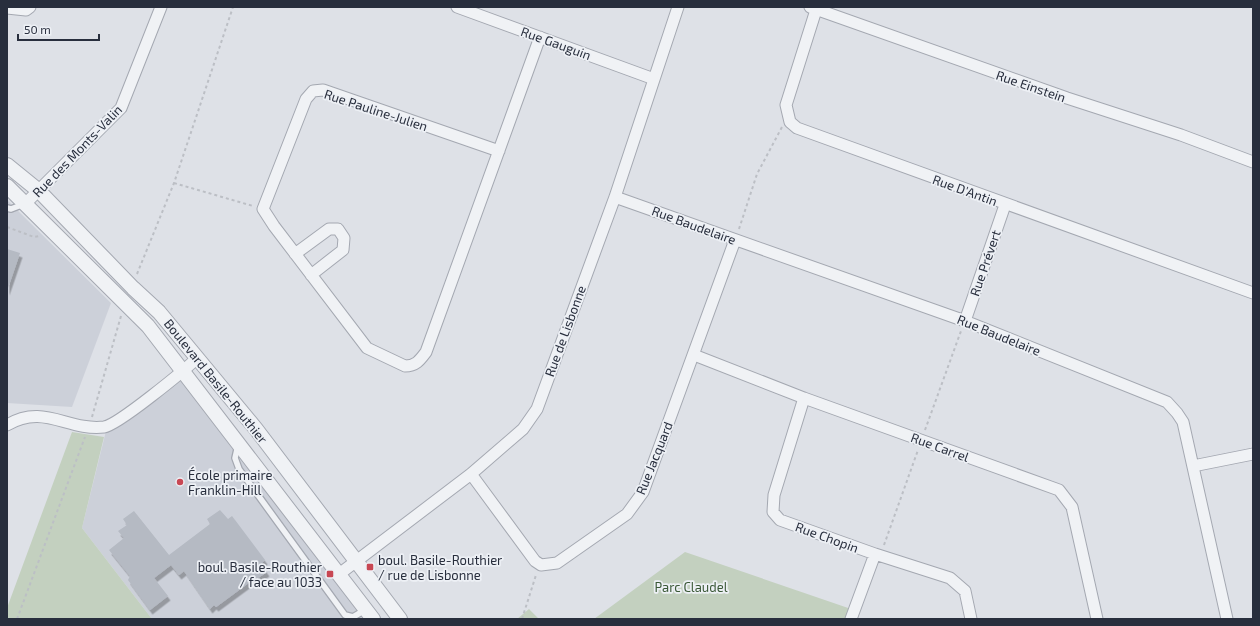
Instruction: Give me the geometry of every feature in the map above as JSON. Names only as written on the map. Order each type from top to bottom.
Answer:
[{"type":"street","points":[[7,8],[26,10],[30,7]]},
{"type":"street","name":"Rue des Monts-Valin","points":[[25,204],[121,108],[161,7]]},
{"type":"street","name":"Rue Gauguin","points":[[458,7],[654,78]]},
{"type":"street","name":"Rue de Lisbonne","points":[[338,575],[470,474],[523,429],[537,409],[615,197],[678,7]]},
{"type":"street","points":[[788,118],[786,105],[813,8]]},
{"type":"street","name":"Rue Einstein","points":[[813,8],[1067,98],[1181,135],[1253,162]]},
{"type":"street","points":[[263,209],[295,254],[367,348],[405,366],[411,366],[418,362],[426,352],[540,37]]},
{"type":"street","name":"Rue Pauline-Julien","points":[[263,209],[306,99],[313,91],[323,90],[499,151]]},
{"type":"street","name":"Rue D'Antin","points":[[788,118],[790,122],[798,128],[1005,205],[1253,293]]},
{"type":"street","name":"Boulevard Basile-Routhier","points":[[7,164],[39,191],[133,288],[159,312],[256,429],[400,619]]},
{"type":"street","name":"Boulevard Basile-Routhier","points":[[7,186],[148,326],[369,614]]},
{"type":"street","name":"Rue Baudelaire","points":[[615,197],[965,321],[1167,402],[1178,413],[1183,422],[1227,619]]},
{"type":"street","name":"Rue Prévert","points":[[965,321],[1005,205]]},
{"type":"street","points":[[295,254],[329,229],[338,229],[344,238],[343,250],[311,275]]},
{"type":"street","name":"Rue Jacquard","points":[[539,564],[548,565],[557,563],[627,514],[643,492],[735,240]]},
{"type":"street","name":"Rue Carrel","points":[[694,355],[804,398],[1059,490],[1072,507],[1097,619]]},
{"type":"street","points":[[7,425],[19,418],[34,415],[89,428],[107,427],[184,371],[197,358]]},
{"type":"street","name":"Rue Chopin","points":[[804,398],[774,495],[773,512],[780,520],[875,554],[950,578],[965,591],[971,619]]},
{"type":"street","points":[[238,445],[256,429]]},
{"type":"street","points":[[1193,466],[1253,454]]},
{"type":"street","points":[[470,474],[535,561],[539,564]]},
{"type":"street","points":[[851,619],[875,554]]},
{"type":"lane","points":[[7,208],[11,209],[25,204]]},
{"type":"lane","points":[[238,445],[235,458],[239,469],[345,615],[352,617],[369,614]]},
{"type":"path","points":[[735,240],[757,174],[778,132],[788,118]]},
{"type":"path","points":[[174,183],[263,209]]},
{"type":"path","points":[[7,227],[38,237],[49,228]]},
{"type":"path","points":[[522,619],[539,564]]},
{"type":"shaded area","points":[[7,200],[111,303],[72,407],[7,403]]},
{"type":"shaded area","name":"École primaire Franklin-Hill","points":[[184,371],[372,619],[152,619],[82,528],[107,427]]},
{"type":"green space","points":[[72,432],[104,437],[82,528],[152,619],[7,619],[7,608]]},
{"type":"green space","name":"Parc Claudel","points":[[685,552],[854,610],[851,619],[594,619]]},
{"type":"green space","points":[[529,609],[539,619],[517,619]]},
{"type":"building","points":[[7,249],[20,253],[7,291]]},
{"type":"building","points":[[220,510],[228,519],[232,516],[265,560],[261,564],[267,572],[255,580],[254,579],[216,607],[214,605],[210,609],[184,571],[179,575],[171,565],[154,578],[168,596],[150,610],[128,580],[130,576],[109,550],[124,538],[118,531],[127,525],[123,519],[134,511],[169,555],[210,524],[207,519]]},
{"type":"place","name":"École primaire Franklin-Hill","points":[[180,482]]},
{"type":"place","name":"boul. Basile-Routhier / rue de Lisbonne","points":[[370,567]]},
{"type":"place","name":"boul. Basile-Routhier / face au 1033","points":[[330,574]]}]
